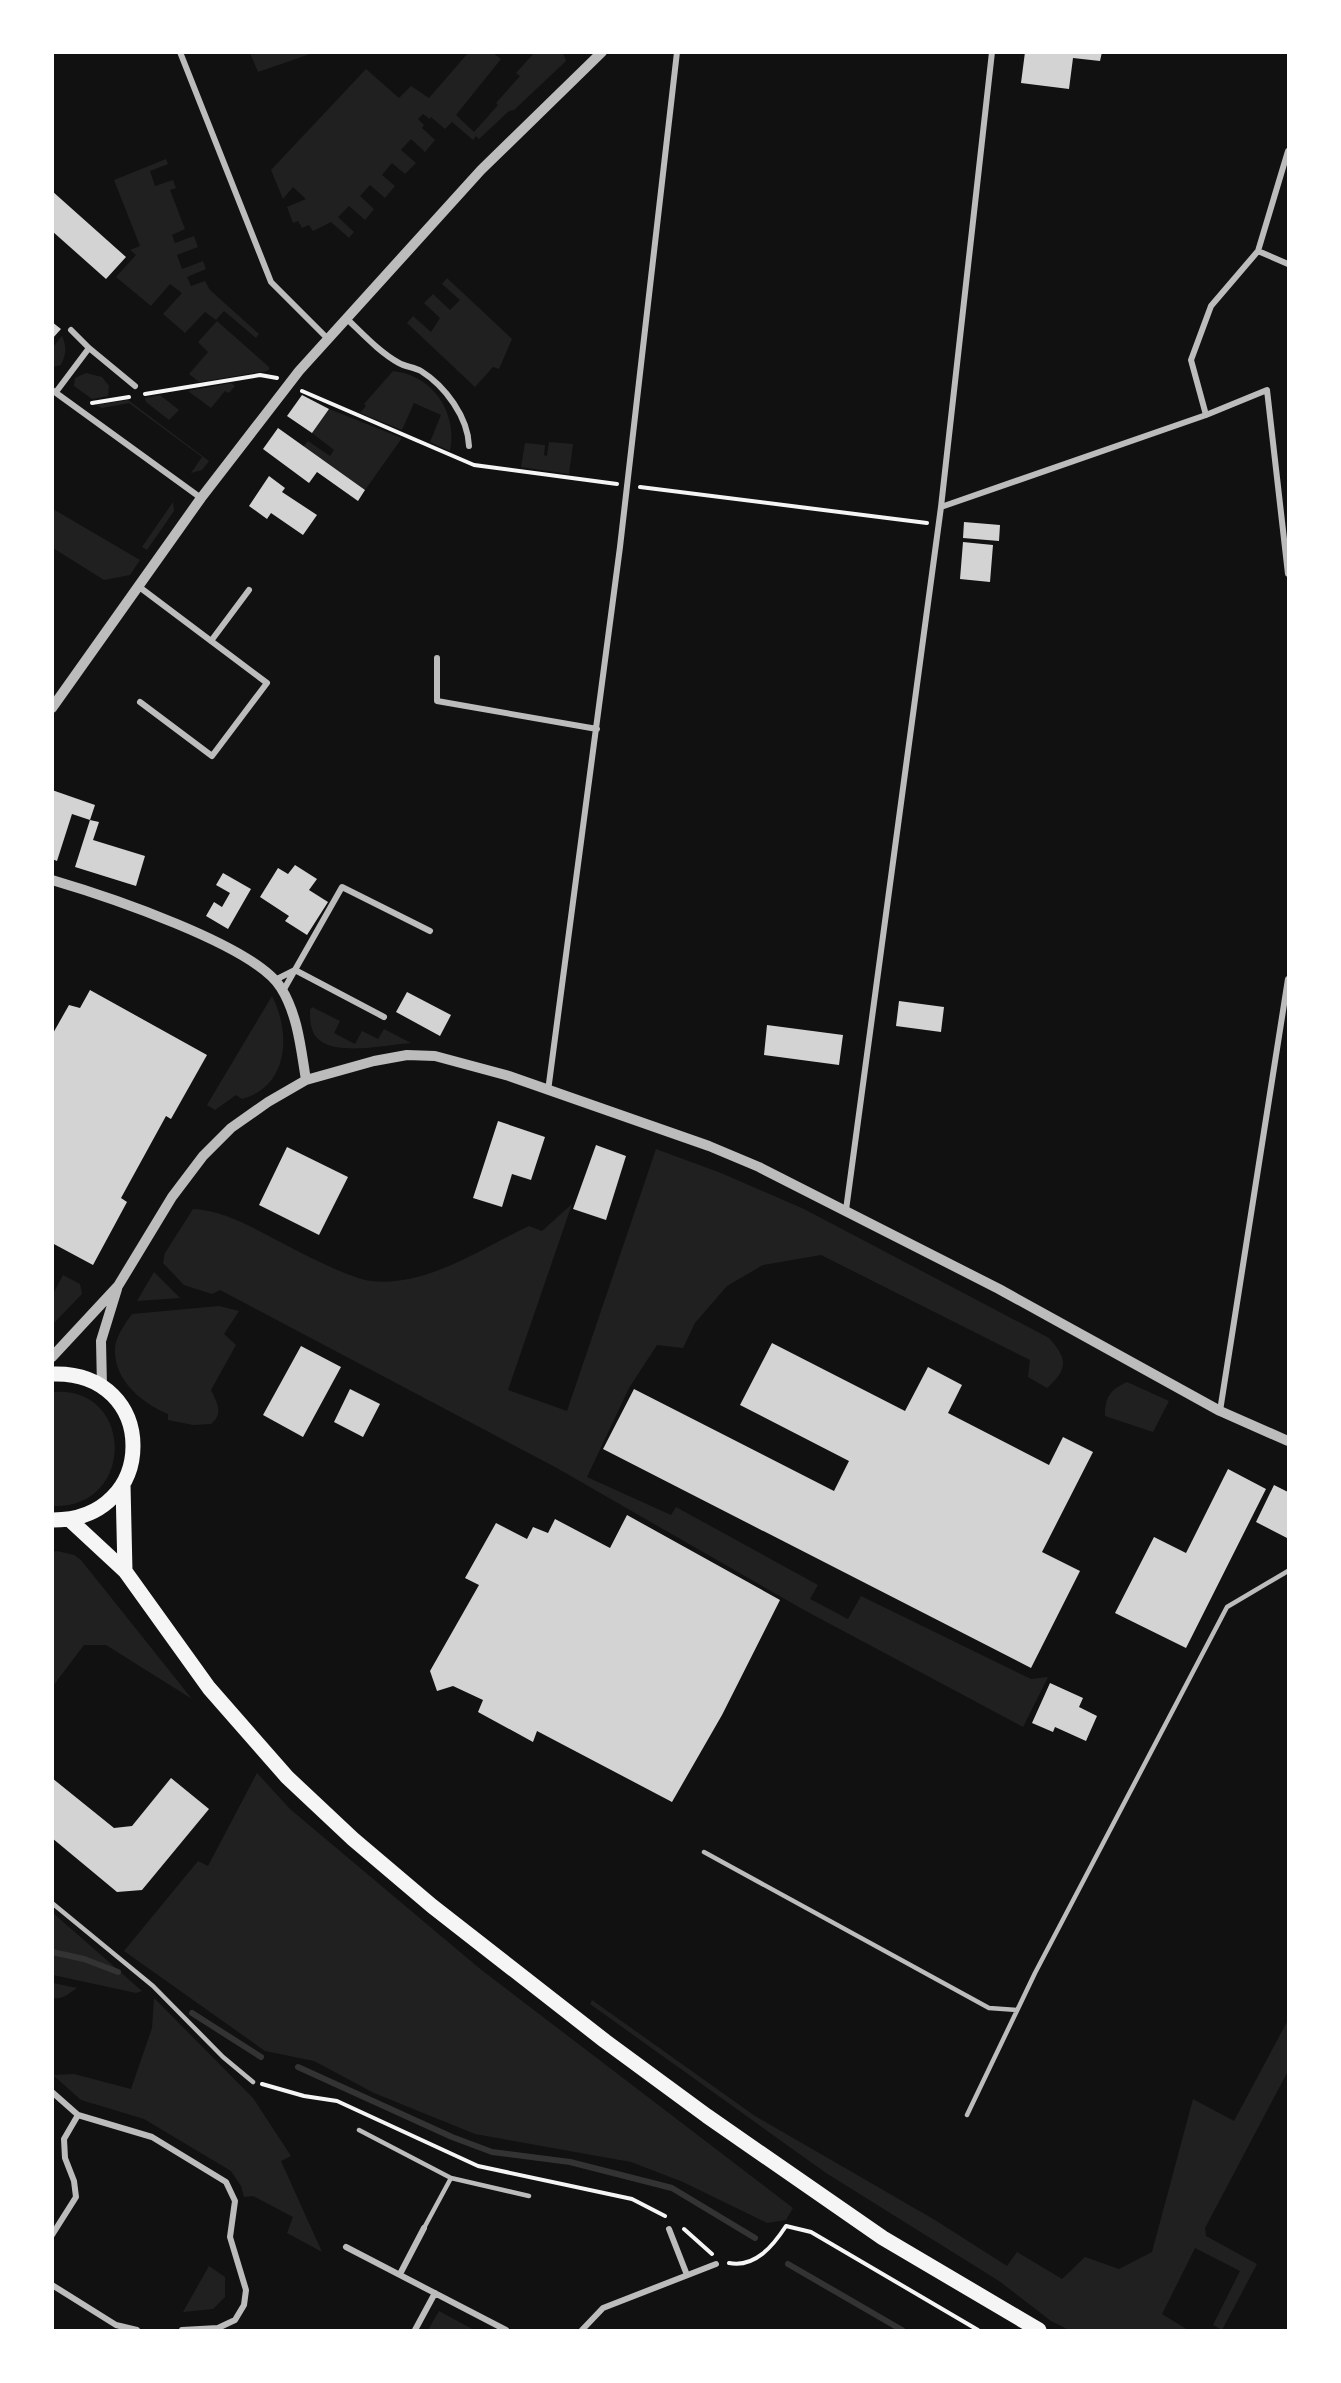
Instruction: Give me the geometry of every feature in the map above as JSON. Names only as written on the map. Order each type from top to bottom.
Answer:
[{"type":"main road","points":[[52,1374],[73,1374],[88,1378],[102,1387],[117,1400],[135,1432],[132,1468],[123,1485],[87,1516],[70,1520],[52,1520]]},
{"type":"main road","points":[[123,1485],[125,1571]]},
{"type":"main road","points":[[70,1520],[125,1571],[209,1688],[287,1777],[353,1839],[423,1899],[605,2041],[707,2116],[883,2238],[1039,2331]]},
{"type":"street","points":[[180,52],[271,282],[327,338]]},
{"type":"street","points":[[548,1091],[628,485],[677,52]]},
{"type":"street","points":[[846,1210],[941,507],[992,52]]},
{"type":"street","points":[[52,708],[201,498],[288,384],[345,318],[481,170],[596,54]]},
{"type":"street","points":[[1206,415],[1191,360],[1211,306],[1258,251],[1288,151]]},
{"type":"street","points":[[1258,251],[1288,264]]},
{"type":"street","points":[[345,318],[382,351],[400,363],[420,370],[442,389],[466,426],[469,446]]},
{"type":"street","points":[[71,330],[135,386]]},
{"type":"street","points":[[89,348],[54,391],[201,498]]},
{"type":"street","points":[[941,507],[1206,415],[1267,390],[1288,574]]},
{"type":"street","points":[[138,586],[267,684],[213,756],[140,702]]},
{"type":"street","points":[[211,641],[249,590]]},
{"type":"street","points":[[437,658],[437,701],[597,729]]},
{"type":"street","points":[[52,880],[105,896],[197,933],[265,969],[283,991],[293,1015],[306,1080]]},
{"type":"street","points":[[283,991],[342,887],[430,931]]},
{"type":"street","points":[[275,980],[295,970]]},
{"type":"street","points":[[295,970],[384,1017]]},
{"type":"street","points":[[1220,1411],[1288,979]]},
{"type":"street","points":[[1280,1026],[1288,1028]]},
{"type":"street","points":[[52,1357],[118,1286],[172,1197],[203,1156],[246,1117],[306,1080],[374,1061],[407,1055],[435,1056],[499,1073],[709,1146],[846,1210],[999,1289],[1220,1411],[1288,1441]]},
{"type":"street","points":[[102,1387],[101,1341],[118,1286]]},
{"type":"street","points":[[52,2091],[78,2115],[152,2137],[226,2182],[235,2201],[230,2237],[246,2290],[244,2305],[235,2320],[218,2328],[182,2331]]},
{"type":"street","points":[[52,2235],[76,2197],[74,2181],[65,2158],[64,2139],[78,2115]]},
{"type":"street","points":[[400,2274],[424,2228]]},
{"type":"street","points":[[669,2229],[687,2275]]},
{"type":"street","points":[[346,2247],[506,2331]]},
{"type":"street","points":[[582,2331],[603,2308],[717,2261]]},
{"type":"street","points":[[52,2285],[116,2325],[137,2331]]},
{"type":"street","points":[[415,2331],[435,2293]]},
{"type":"lane","points":[[967,2115],[1017,2010],[1227,1607],[1288,1571]]},
{"type":"lane","points":[[704,1852],[989,2008],[1017,2010]]},
{"type":"lane","points":[[52,1903],[153,1986],[223,2057],[253,2082]]},
{"type":"lane","points":[[359,2130],[451,2178],[529,2196]]},
{"type":"lane","points":[[424,2228],[451,2178]]},
{"type":"path","points":[[74,405],[260,375],[275,377],[288,384]]},
{"type":"path","points":[[628,485],[909,519],[938,526]]},
{"type":"path","points":[[253,2082],[304,2096],[337,2101],[478,2166],[632,2199],[669,2218]]},
{"type":"path","points":[[680,2226],[717,2261]]},
{"type":"path","points":[[726,2263],[749,2263],[765,2253],[786,2226],[811,2232],[978,2331]]},
{"type":"shaded area","points":[[250,53],[313,53],[258,72]]},
{"type":"shaded area","points":[[468,53],[493,53],[501,59],[456,115],[474,132],[498,105],[496,103],[520,76],[516,73],[534,53],[563,53],[566,61],[479,139],[476,136],[473,140],[452,122],[445,129],[431,117],[430,119],[423,114],[418,119],[424,125],[422,128],[435,140],[425,152],[411,139],[401,150],[416,163],[405,174],[392,163],[382,175],[395,186],[385,198],[370,185],[360,196],[374,209],[365,220],[349,206],[338,217],[354,232],[349,238],[331,222],[313,231],[309,225],[302,228],[298,221],[293,223],[287,207],[306,199],[293,187],[283,199],[271,170],[366,69],[399,98],[411,86],[429,98]]},
{"type":"shaded area","points":[[166,159],[168,164],[150,171],[155,186],[173,180],[176,188],[170,190],[185,229],[172,235],[175,243],[194,236],[198,247],[177,255],[182,269],[203,261],[206,269],[187,277],[191,286],[205,281],[210,290],[259,334],[256,338],[224,311],[216,320],[205,312],[185,333],[163,314],[182,293],[170,284],[151,306],[116,277],[136,255],[130,250],[140,246],[114,180]]},
{"type":"shaded area","points":[[447,278],[512,339],[499,369],[493,367],[475,387],[407,323],[413,316],[431,332],[440,318],[424,303],[433,294],[450,310],[460,300],[442,284]]},
{"type":"shaded area","points":[[217,321],[270,368],[267,371],[199,382],[189,374],[208,352],[198,342]]},
{"type":"shaded area","points":[[62,336],[65,347],[64,358],[61,365],[53,367],[53,347]]},
{"type":"shaded area","points":[[393,371],[420,380],[440,398],[450,423],[450,451],[430,442],[441,415],[414,403],[402,430],[360,413],[366,406],[364,404]]},
{"type":"shaded area","points":[[86,373],[102,377],[109,386],[108,396],[92,399],[74,386],[75,378]]},
{"type":"shaded area","points":[[231,383],[235,386],[229,393],[225,391],[211,408],[188,391]]},
{"type":"shaded area","points":[[160,395],[179,410],[169,420],[146,402],[145,398]]},
{"type":"shaded area","points":[[128,400],[209,461],[202,470],[191,473],[202,457],[129,403],[102,408],[96,405]]},
{"type":"shaded area","points":[[329,409],[402,438],[365,490],[303,447],[308,441],[330,456],[334,450],[312,433]]},
{"type":"shaded area","points":[[549,442],[573,444],[569,474],[521,467],[525,443],[545,445],[544,455],[547,456]]},
{"type":"shaded area","points":[[173,502],[174,511],[147,550],[142,547]]},
{"type":"shaded area","points":[[53,509],[140,560],[130,575],[104,580],[53,548]]},
{"type":"shaded area","points":[[272,996],[282,1026],[282,1056],[277,1070],[269,1083],[258,1092],[242,1099],[236,1095],[215,1110],[207,1105]]},
{"type":"shaded area","points":[[312,1007],[340,1021],[334,1033],[355,1044],[362,1031],[378,1039],[384,1029],[411,1043],[356,1048],[328,1045],[318,1039],[312,1029],[310,1010]]},
{"type":"shaded area","points":[[656,1149],[721,1173],[804,1209],[1049,1338],[1060,1352],[1062,1369],[1047,1388],[1028,1377],[1030,1360],[821,1255],[763,1265],[727,1286],[695,1323],[683,1348],[657,1345],[629,1388],[587,1477],[671,1515],[676,1507],[818,1585],[810,1599],[848,1619],[861,1596],[1031,1679],[1048,1677],[1023,1727],[804,1610],[555,1467],[220,1290],[212,1294],[184,1285],[163,1263],[165,1253],[193,1209],[217,1213],[239,1221],[351,1276],[371,1281],[392,1281],[412,1278],[453,1264],[529,1226],[542,1231],[572,1204],[508,1390],[567,1411]]},
{"type":"shaded area","points":[[154,1272],[180,1298],[137,1301]]},
{"type":"shaded area","points":[[63,1275],[80,1284],[82,1294],[53,1324],[53,1294]]},
{"type":"shaded area","points":[[219,1306],[239,1311],[224,1334],[236,1345],[211,1390],[218,1408],[217,1416],[211,1424],[193,1425],[168,1420],[168,1414],[149,1404],[124,1380],[116,1360],[115,1348],[119,1335],[132,1314]]},
{"type":"shaded area","points":[[1127,1382],[1169,1401],[1153,1432],[1105,1416],[1107,1399],[1116,1388]]},
{"type":"shaded area","points":[[52,1392],[79,1395],[99,1407],[111,1425],[115,1447],[111,1469],[100,1488],[80,1502],[53,1506]]},
{"type":"shaded area","points":[[52,1552],[74,1555],[81,1560],[192,1699],[106,1645],[84,1645],[53,1686]]},
{"type":"shaded area","points":[[257,1773],[290,1809],[479,1968],[793,2208],[786,2220],[767,2223],[683,2182],[631,2162],[475,2134],[374,2093],[314,2061],[265,2051],[124,1951],[198,1861],[208,1866]]},
{"type":"shaded area","points":[[53,1913],[142,1991],[136,1993],[53,1975]]},
{"type":"shaded area","points":[[53,1983],[77,1988],[63,1997],[53,1998]]},
{"type":"shaded area","points":[[154,1998],[253,2098],[291,2156],[281,2161],[322,2252],[287,2233],[293,2217],[253,2196],[244,2197],[241,2186],[231,2171],[144,2119],[81,2100],[53,2075],[74,2074],[131,2089],[152,2028]]},
{"type":"shaded area","points":[[592,2000],[755,2116],[935,2220],[1007,2266],[1017,2252],[1062,2279],[1085,2257],[1119,2269],[1152,2252],[1193,2099],[1234,2121],[1288,2020],[1288,2071],[1205,2228],[1206,2236],[1257,2264],[1222,2330],[1213,2325],[1240,2271],[1195,2248],[1162,2314],[1188,2330],[1069,2330],[1051,2321],[999,2281],[826,2173],[590,2004]]},
{"type":"shaded area","points":[[209,2266],[225,2277],[225,2297],[213,2309],[183,2312]]},
{"type":"shaded area","points":[[439,2311],[474,2330],[428,2330]]},
{"type":"building","points":[[1025,52],[1102,52],[1100,61],[1073,58],[1069,89],[1021,83]]},
{"type":"building","points":[[52,191],[126,257],[106,279],[52,231]]},
{"type":"building","points":[[52,322],[61,329],[52,339]]},
{"type":"building","points":[[302,395],[329,409],[312,433],[287,416]]},
{"type":"building","points":[[278,428],[365,490],[358,501],[317,472],[309,483],[263,449]]},
{"type":"building","points":[[269,476],[285,488],[282,492],[317,515],[303,535],[271,513],[267,519],[249,506]]},
{"type":"building","points":[[964,522],[1000,525],[999,541],[963,538]]},
{"type":"building","points":[[963,542],[993,545],[990,582],[960,579]]},
{"type":"building","points":[[52,790],[95,805],[90,820],[72,814],[57,861],[52,859]]},
{"type":"building","points":[[90,820],[99,822],[93,840],[145,856],[136,886],[75,867]]},
{"type":"building","points":[[295,865],[317,879],[309,890],[328,902],[307,935],[285,921],[289,916],[260,897],[278,868],[288,874]]},
{"type":"building","points":[[223,873],[251,889],[228,929],[206,916],[214,902],[222,907],[230,893],[216,885]]},
{"type":"building","points":[[90,990],[207,1055],[171,1119],[166,1116],[121,1198],[127,1202],[93,1265],[52,1243],[52,1035],[69,1005],[80,1008]]},
{"type":"building","points":[[407,992],[451,1015],[440,1036],[396,1012]]},
{"type":"building","points":[[899,1001],[944,1007],[941,1032],[896,1026]]},
{"type":"building","points":[[767,1025],[843,1035],[839,1065],[764,1055]]},
{"type":"building","points":[[498,1121],[545,1137],[531,1180],[512,1174],[502,1207],[473,1198]]},
{"type":"building","points":[[596,1145],[626,1156],[606,1220],[573,1209]]},
{"type":"building","points":[[287,1147],[348,1177],[319,1235],[259,1205]]},
{"type":"building","points":[[772,1343],[905,1411],[928,1367],[962,1385],[948,1413],[1049,1465],[1063,1437],[1093,1452],[1042,1552],[1080,1571],[1031,1668],[603,1449],[634,1389],[834,1491],[849,1461],[740,1405]]},
{"type":"building","points":[[301,1346],[341,1367],[303,1437],[263,1415]]},
{"type":"building","points":[[350,1389],[380,1404],[363,1437],[334,1422]]},
{"type":"building","points":[[1228,1469],[1266,1489],[1186,1648],[1115,1613],[1154,1537],[1186,1553]]},
{"type":"building","points":[[1274,1485],[1288,1492],[1287,1538],[1256,1522]]},
{"type":"building","points":[[627,1515],[780,1600],[722,1715],[672,1802],[537,1731],[533,1742],[478,1712],[483,1700],[453,1686],[437,1691],[430,1671],[479,1585],[465,1578],[496,1523],[527,1539],[533,1527],[548,1533],[555,1519],[610,1548]]},
{"type":"building","points":[[1050,1683],[1083,1698],[1079,1707],[1097,1716],[1086,1741],[1055,1727],[1053,1732],[1032,1723]]},
{"type":"building","points":[[52,1778],[114,1828],[132,1826],[171,1778],[209,1809],[142,1890],[117,1892],[52,1838]]},
{"type":"waterway","points":[[52,1952],[84,1959],[118,1972]]},
{"type":"waterway","points":[[192,2013],[261,2057]]},
{"type":"waterway","points":[[298,2067],[452,2137],[492,2152],[570,2162],[672,2188],[755,2238]]},
{"type":"waterway","points":[[788,2264],[902,2330]]}]
